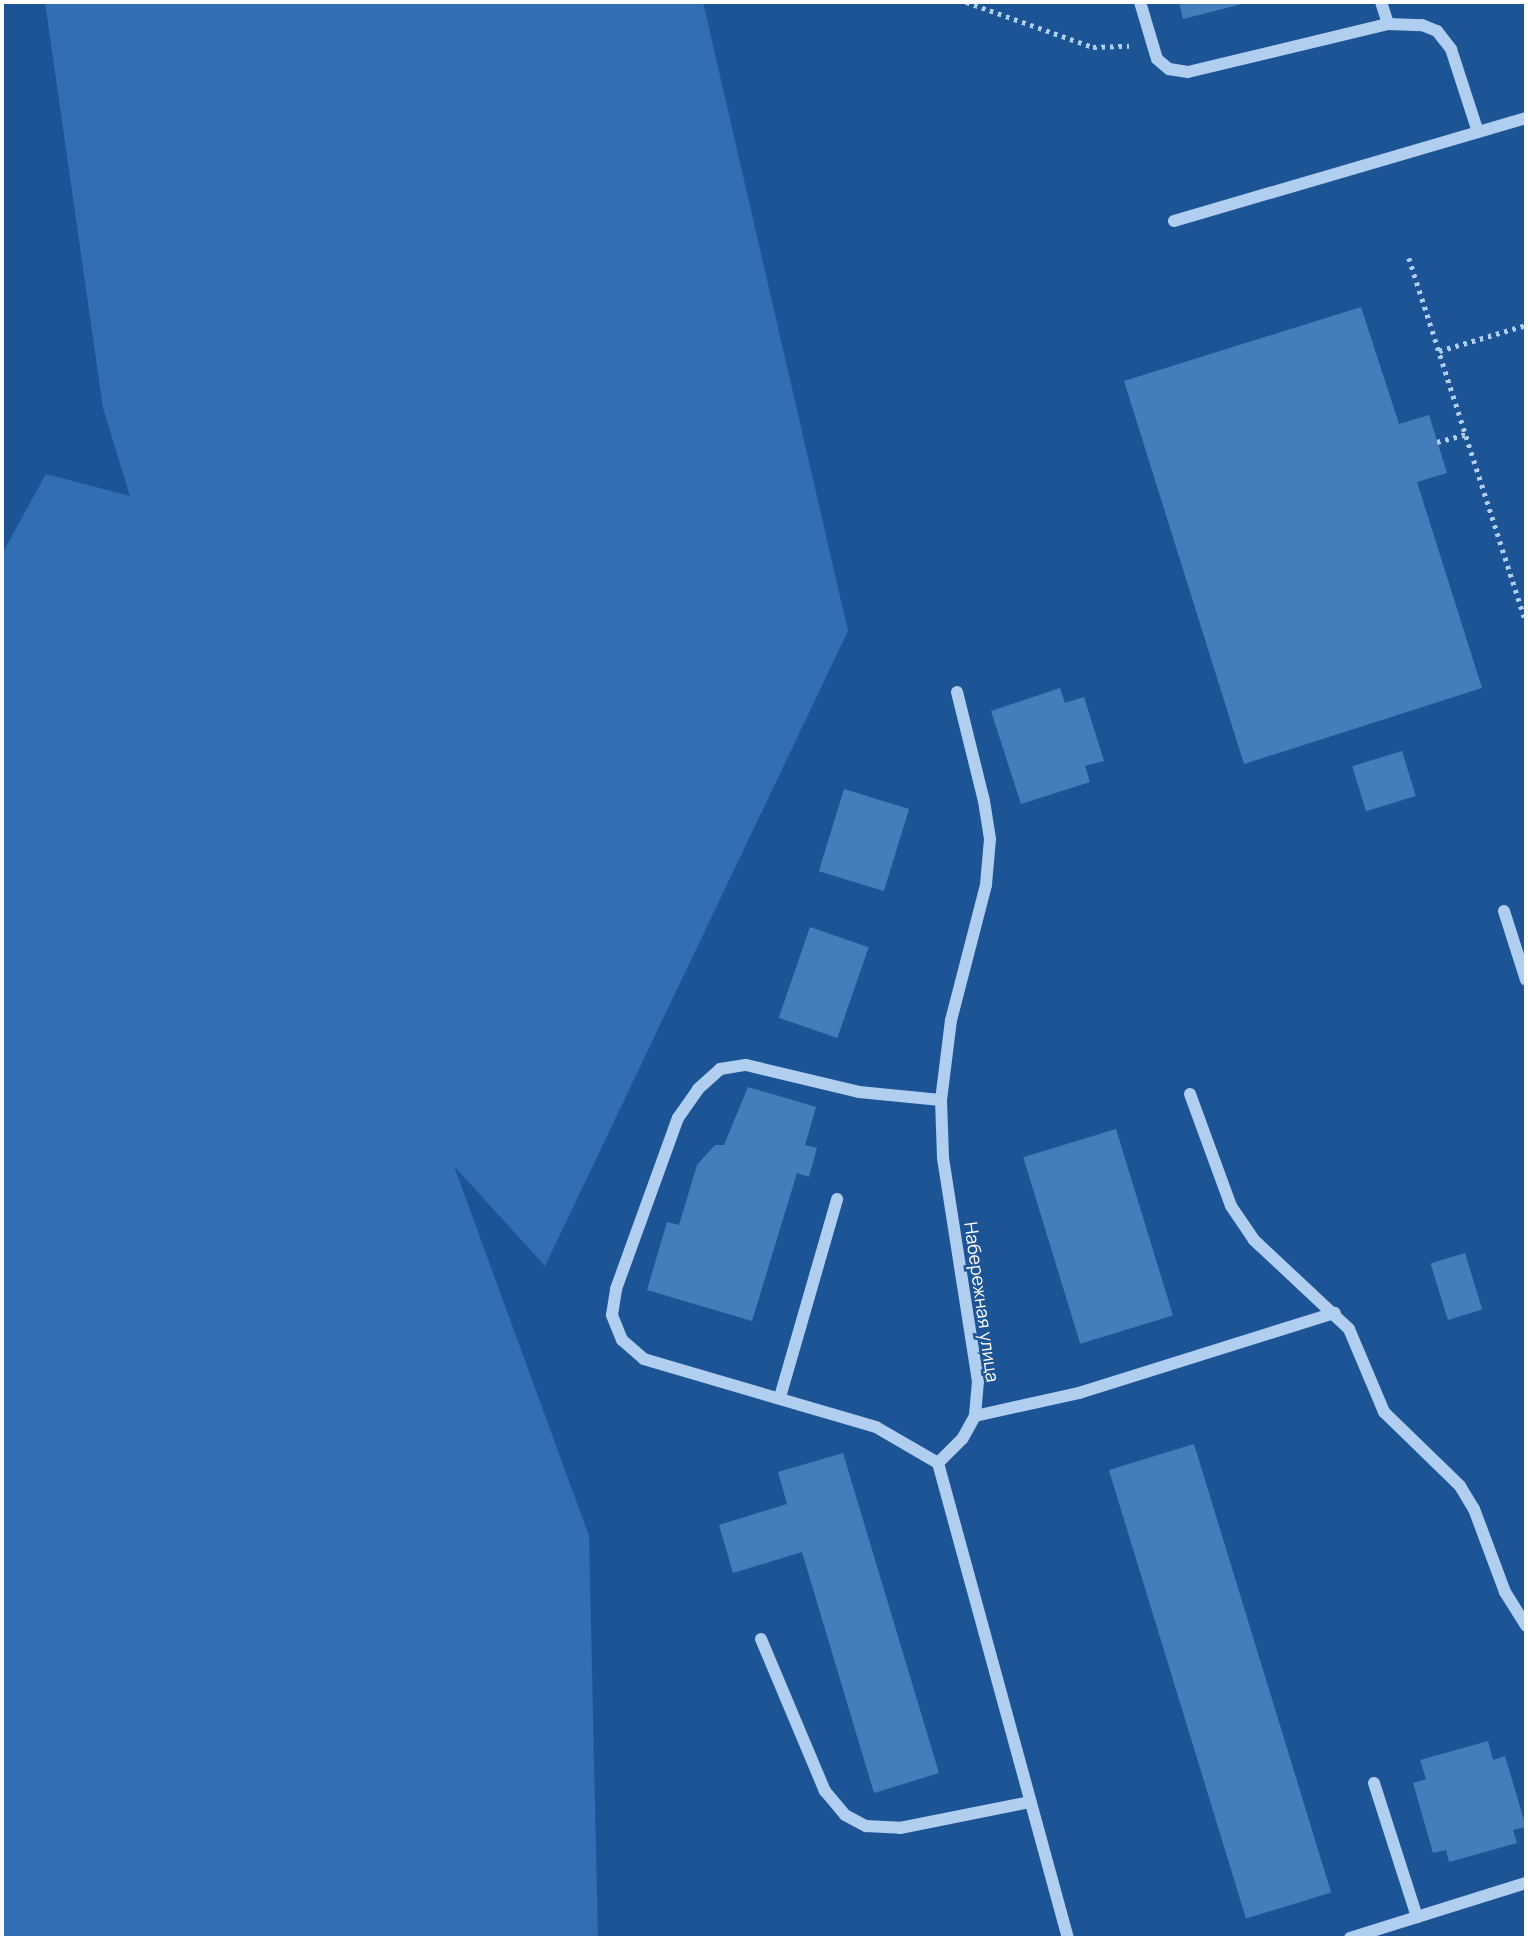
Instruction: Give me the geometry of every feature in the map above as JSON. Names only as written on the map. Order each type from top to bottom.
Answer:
[{"type":"street","points":[[1140,2],[1157,59],[1169,69],[1188,72],[1388,24],[1422,25],[1437,31],[1451,49],[1478,132]]},
{"type":"street","points":[[1381,2],[1388,24]]},
{"type":"street","points":[[1174,221],[1526,118]]},
{"type":"street","name":"Набережная улица","points":[[939,1463],[961,1439],[975,1416],[978,1381],[943,1158],[942,1100],[951,1020],[986,885],[990,839],[984,801],[957,692]]},
{"type":"street","points":[[1504,911],[1526,980]]},
{"type":"street","points":[[942,1100],[859,1092],[746,1065],[720,1069],[698,1088],[678,1118],[616,1289],[612,1315],[622,1340],[644,1359],[876,1427],[939,1463],[1068,1938]]},
{"type":"street","points":[[1190,1094],[1231,1206],[1254,1240],[1335,1313],[1349,1329],[1384,1412],[1460,1486],[1506,1592],[1526,1626]]},
{"type":"street","points":[[780,1397],[837,1199]]},
{"type":"street","points":[[975,1416],[1079,1394],[1335,1313]]},
{"type":"street","points":[[761,1639],[825,1791],[845,1815],[866,1826],[900,1828],[1030,1802]]},
{"type":"street","points":[[1374,1783],[1417,1917]]},
{"type":"street","points":[[1350,1938],[1526,1882]]},
{"type":"path","points":[[966,2],[1093,47],[1121,47],[1150,41]]},
{"type":"path","points":[[1409,258],[1526,621]]},
{"type":"path","points":[[1439,351],[1526,325]]},
{"type":"path","points":[[1437,442],[1466,434]]},
{"type":"shaded area","points":[[45,2],[703,2],[848,631],[545,1266],[454,1166],[589,1536],[598,1938],[2,1938],[2,554],[46,474],[130,496],[103,408]]},
{"type":"building","points":[[1179,2],[1246,2],[1246,3],[1183,19]]},
{"type":"building","points":[[1361,307],[1399,424],[1429,415],[1447,473],[1417,482],[1482,688],[1244,764],[1124,381]]},
{"type":"building","points":[[1060,688],[1065,703],[1084,697],[1104,761],[1085,766],[1090,782],[1021,804],[991,711]]},
{"type":"building","points":[[1402,751],[1416,796],[1366,811],[1352,766]]},
{"type":"building","points":[[844,789],[909,809],[884,891],[819,871]]},
{"type":"building","points":[[810,927],[869,947],[837,1038],[779,1018]]},
{"type":"building","points":[[748,1087],[816,1107],[805,1145],[817,1148],[809,1177],[797,1173],[752,1321],[647,1290],[667,1222],[679,1225],[697,1165],[715,1145],[724,1145]]},
{"type":"building","points":[[1116,1129],[1173,1315],[1080,1344],[1023,1157]]},
{"type":"building","points":[[1465,1253],[1482,1309],[1448,1320],[1431,1264]]},
{"type":"building","points":[[1194,1444],[1331,1893],[1246,1919],[1109,1470]]},
{"type":"building","points":[[843,1453],[939,1773],[874,1793],[802,1552],[733,1573],[719,1525],[787,1504],[778,1472]]},
{"type":"building","points":[[1488,1741],[1493,1760],[1505,1756],[1526,1827],[1513,1830],[1517,1843],[1449,1862],[1446,1850],[1433,1853],[1413,1783],[1426,1779],[1420,1760]]}]
